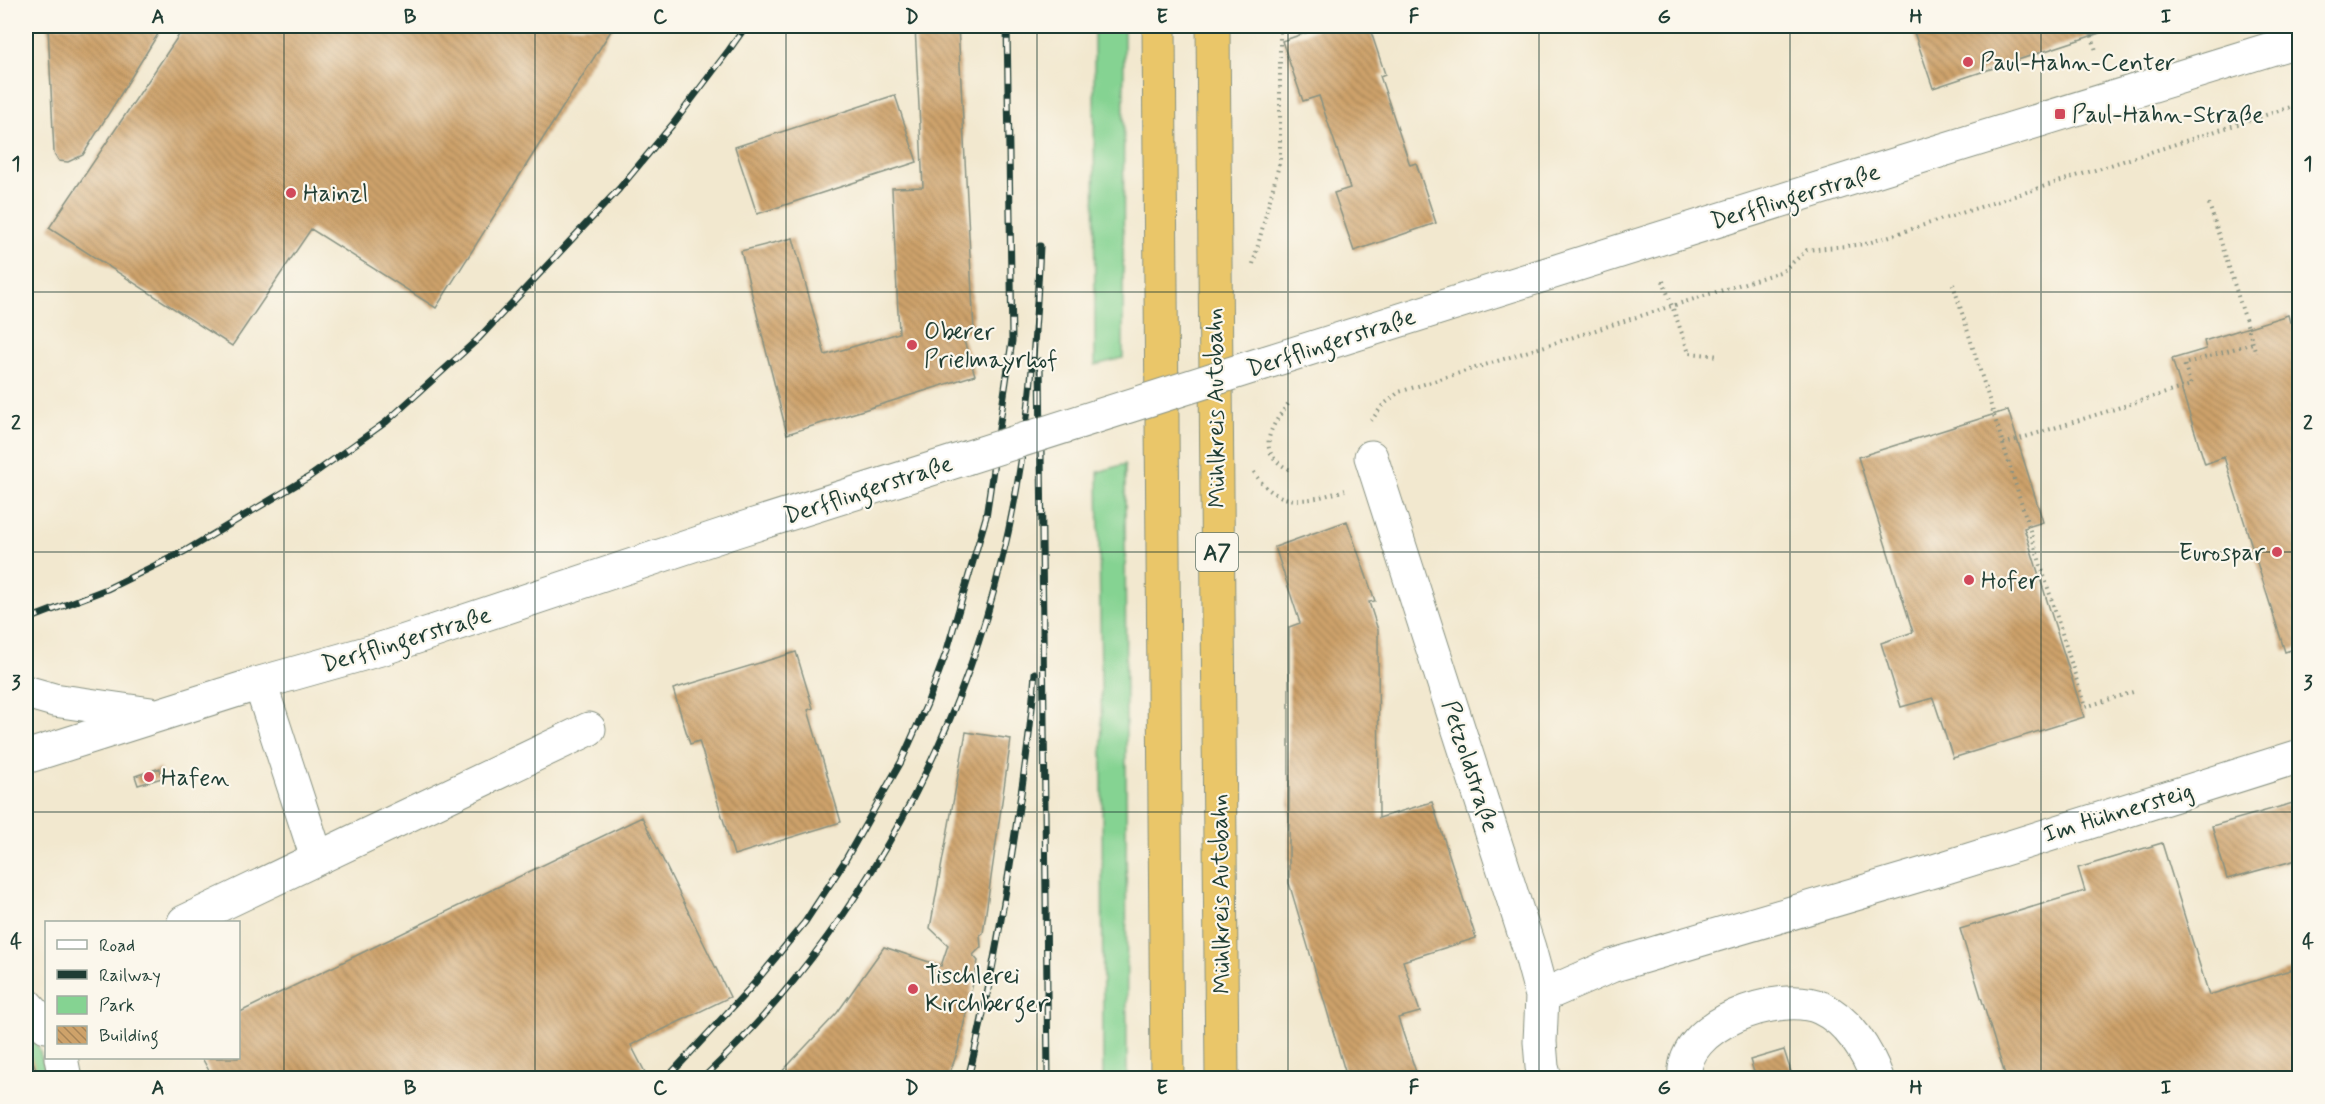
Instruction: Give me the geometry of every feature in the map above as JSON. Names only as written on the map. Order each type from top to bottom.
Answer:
[{"type":"highway","name":"A7","points":[[1159,26],[1167,1078]]},
{"type":"highway","name":"Mühlkreis Autobahn","points":[[1213,26],[1222,1078]]},
{"type":"street","name":"Derfflingerstraße","points":[[26,757],[260,683],[384,648],[735,531],[1264,363],[2300,40]]},
{"type":"street","name":"Petzoldstraße","points":[[1375,468],[1529,948],[1542,996],[1540,1042],[1545,1078]]},
{"type":"street","points":[[260,683],[317,858]]},
{"type":"street","name":"Derfflingerstraße","points":[[26,692],[54,700],[159,716]]},
{"type":"street","points":[[186,921],[589,729]]},
{"type":"street","name":"Im Hühnersteig","points":[[1542,996],[1611,966],[1937,870],[2300,756]]},
{"type":"street","points":[[1685,1078],[1684,1068],[1689,1052],[1712,1030],[1730,1018],[1790,1003],[1819,1007],[1836,1016],[1857,1039],[1877,1078]]},
{"type":"street","points":[[26,1004],[45,1025]]},
{"type":"street","points":[[61,1059],[65,1078]]},
{"type":"path","points":[[1251,274],[1280,161],[1278,65],[1280,26]]},
{"type":"path","points":[[2092,36],[2096,51]]},
{"type":"path","points":[[1252,466],[1262,485],[1274,494],[1289,499],[1314,500],[1375,468],[1367,436],[1371,421],[1382,406],[1399,392],[1783,271],[1807,250],[1865,244],[2300,104]]},
{"type":"path","points":[[2209,204],[2256,353]]},
{"type":"path","points":[[1662,280],[1689,353],[1720,356]]},
{"type":"path","points":[[1953,284],[2085,707],[2133,692]]},
{"type":"path","points":[[2003,444],[2191,385],[2184,364],[2253,343]]},
{"type":"path","points":[[1288,404],[1271,432],[1268,446],[1272,458],[1290,470]]},
{"type":"green space","points":[[1094,26],[1124,26],[1123,358],[1095,365]]},
{"type":"green space","points":[[1125,464],[1127,1078],[1103,1078],[1098,472]]},
{"type":"green space","points":[[26,1029],[39,1048],[47,1077],[29,1078],[26,1069]]},
{"type":"building","points":[[48,26],[163,26],[83,155],[68,162],[59,161],[54,153]]},
{"type":"building","name":"Hainzl","points":[[185,26],[614,26],[436,308],[311,229],[232,346],[49,228]]},
{"type":"building","points":[[915,26],[958,26],[974,331],[962,335],[975,375],[787,434],[741,251],[793,238],[825,355],[899,333],[892,188],[923,187]]},
{"type":"building","points":[[1326,26],[1369,26],[1385,74],[1380,76],[1410,165],[1416,163],[1436,223],[1354,251],[1334,193],[1350,188],[1319,96],[1303,101],[1282,41]]},
{"type":"building","name":"Paul-Hahn-Center","points":[[1912,26],[2121,26],[1933,88]]},
{"type":"building","points":[[895,95],[917,162],[757,214],[735,147]]},
{"type":"building","name":"Eurospar","points":[[2288,315],[2290,322],[2300,319],[2300,647],[2285,652],[2224,457],[2205,464],[2172,359],[2206,349],[2204,341]]},
{"type":"building","name":"Hofer","points":[[2008,410],[2043,522],[2024,528],[2084,717],[1953,758],[1933,698],[1901,707],[1881,643],[1913,632],[1858,457]]},
{"type":"building","points":[[1347,521],[1375,601],[1369,602],[1378,630],[1379,818],[1432,802],[1476,938],[1403,961],[1420,1012],[1398,1018],[1418,1078],[1347,1078],[1289,883],[1289,627],[1300,623],[1275,547]]},
{"type":"building","points":[[796,652],[813,708],[808,710],[841,822],[734,855],[699,741],[690,744],[673,689]]},
{"type":"building","name":"Tischlerei Kirchberger","points":[[966,732],[1011,739],[983,933],[980,935],[981,947],[973,955],[978,961],[958,1050],[948,1078],[776,1078],[837,1013],[884,947],[941,966],[948,945],[930,928]]},
{"type":"building","name":"Hafen","points":[[160,768],[162,778],[138,785],[135,776]]},
{"type":"building","points":[[2300,801],[2300,859],[2227,879],[2212,826]]},
{"type":"building","points":[[642,817],[730,997],[631,1045],[648,1078],[213,1078],[203,1059],[240,1059],[240,1012]]},
{"type":"building","points":[[2162,843],[2209,995],[2300,967],[2300,1073],[2283,1078],[2006,1078],[1960,929],[2085,891],[2078,868]]},
{"type":"building","points":[[1784,1050],[1793,1078],[1756,1078],[1750,1060]]},
{"type":"building","points":[[30,1053],[36,1070],[29,1073],[26,1055]]},
{"type":"railway","points":[[26,620],[107,589],[185,551],[309,477],[386,422],[478,339],[619,189],[673,124],[746,26]]},
{"type":"railway","points":[[667,1078],[753,985],[805,922],[843,864],[901,762],[927,704],[947,650],[986,517],[1012,341],[1007,26]]},
{"type":"railway","points":[[703,1078],[756,1025],[804,967],[849,906],[889,842],[924,775],[955,706],[981,635],[1010,524],[1028,406],[1040,246]]},
{"type":"railway","points":[[1040,361],[1048,1078]]},
{"type":"railway","points":[[968,1078],[988,991],[1004,904],[1026,760],[1035,673]]},
{"type":"place","name":"Paul-Hahn-Center","points":[[1968,62]]},
{"type":"place","name":"Paul-Hahn-Straße","points":[[2060,114]]},
{"type":"place","name":"Hainzl","points":[[291,193]]},
{"type":"place","name":"Oberer Prielmayrhof","points":[[912,345]]},
{"type":"place","name":"Eurospar","points":[[2277,552]]},
{"type":"place","name":"Hofer","points":[[1969,580]]},
{"type":"place","name":"Hafen","points":[[149,777]]},
{"type":"place","name":"Tischlerei Kirchberger","points":[[913,989]]}]
